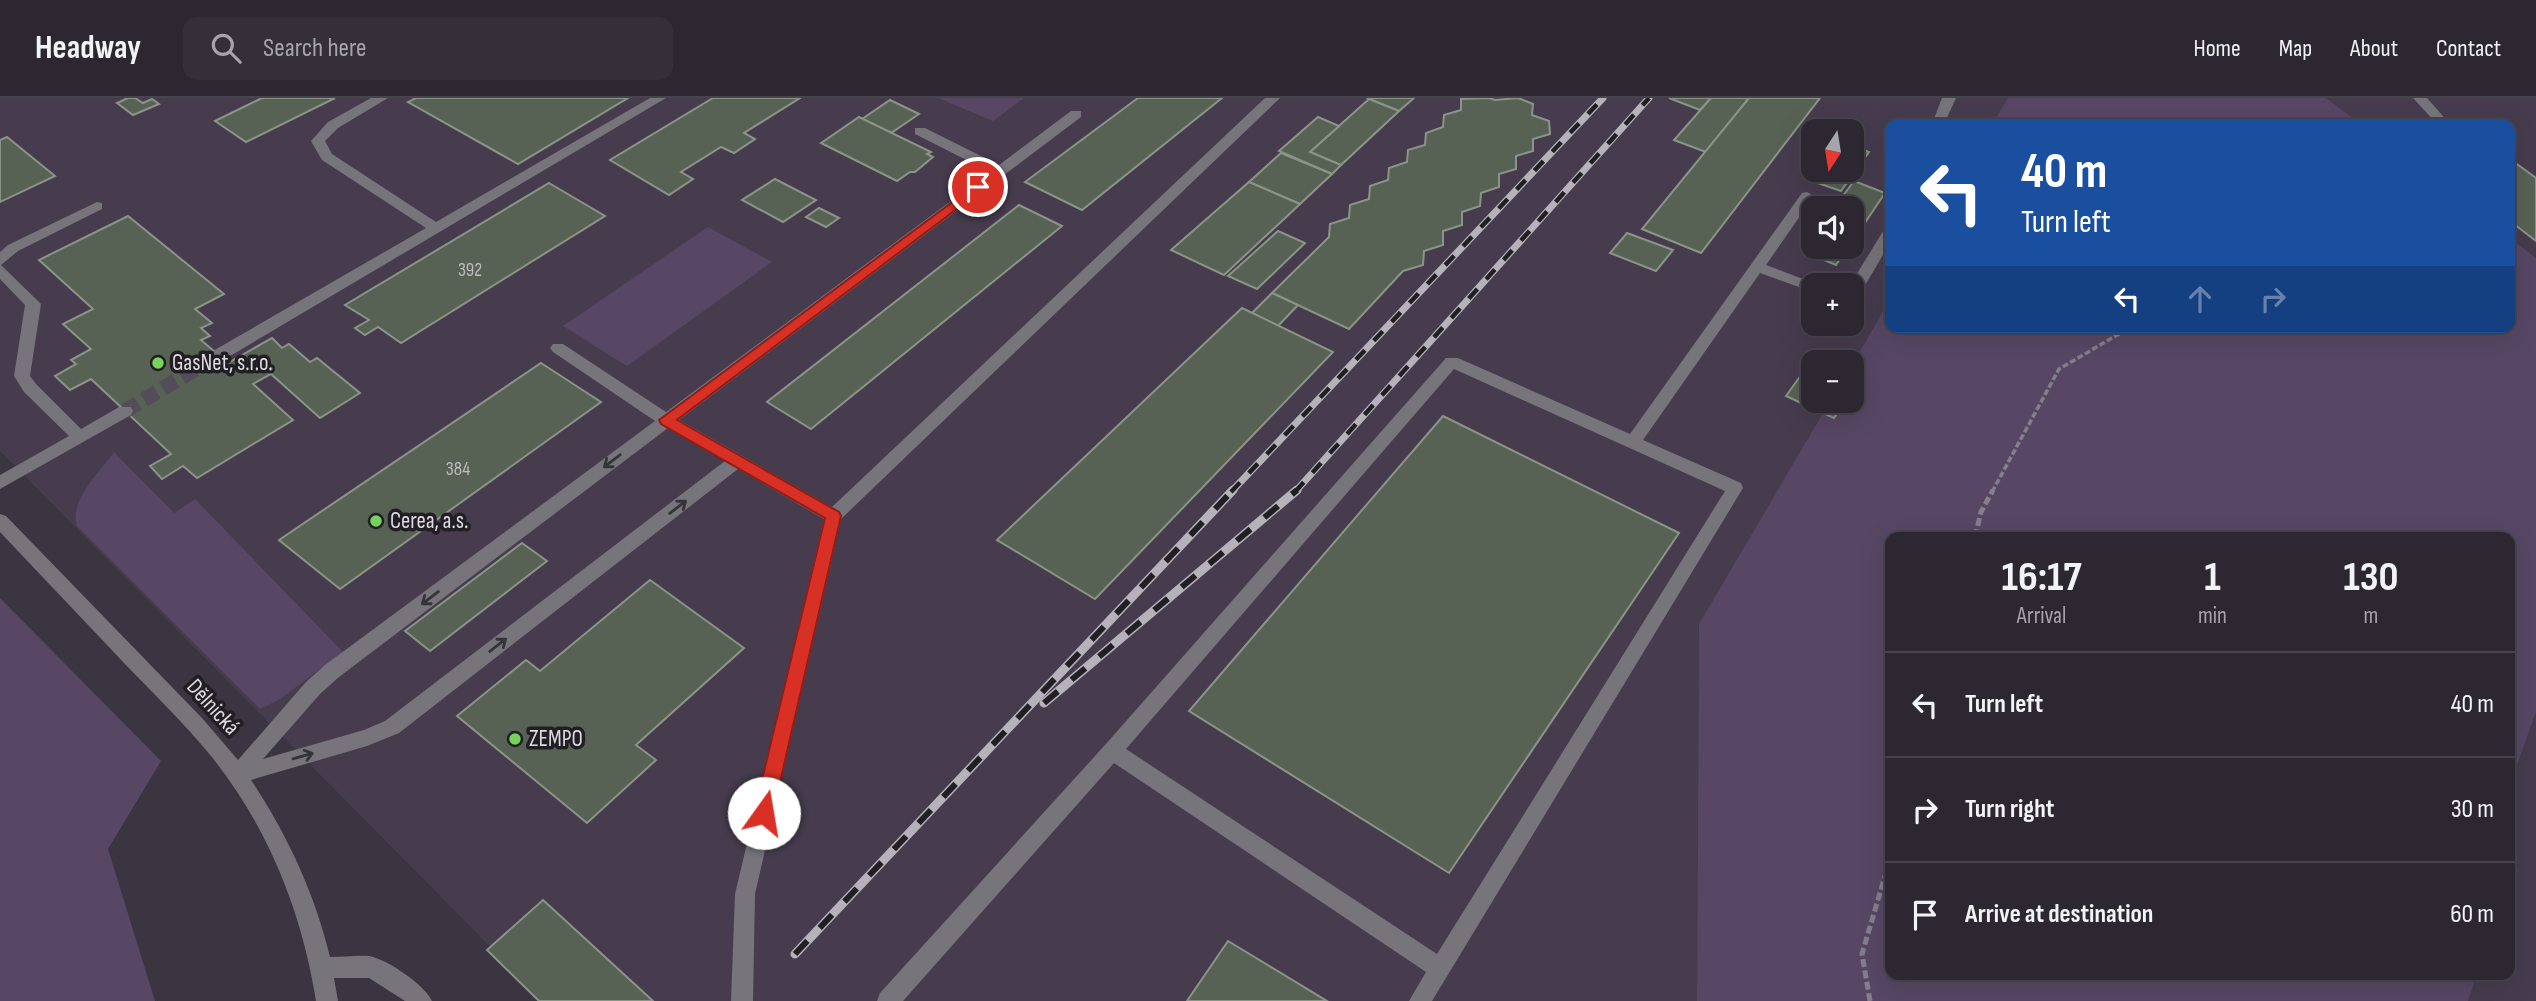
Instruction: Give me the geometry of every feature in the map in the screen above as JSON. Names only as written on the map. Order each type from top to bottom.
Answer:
[{"type":"street","points":[[381,98],[333,125],[318,141],[319,145],[327,157],[436,228]]},
{"type":"street","points":[[219,355],[659,98]]},
{"type":"street","points":[[741,1001],[745,894],[833,516],[1273,98]]},
{"type":"street","points":[[1940,119],[1949,98]]},
{"type":"street","points":[[2420,98],[2439,119]]},
{"type":"street","points":[[237,775],[313,688],[332,671],[1076,114]]},
{"type":"street","points":[[920,131],[1000,171]]},
{"type":"street","points":[[0,261],[13,248],[97,206]]},
{"type":"street","points":[[1633,442],[1801,206]]},
{"type":"street","points":[[1864,275],[1885,239]]},
{"type":"street","points":[[1757,267],[1801,283]]},
{"type":"street","points":[[0,270],[33,304],[22,376],[30,388],[80,437]]},
{"type":"street","points":[[558,348],[666,420],[833,516]]},
{"type":"street","points":[[888,1001],[1112,751],[1452,362],[1735,488],[1420,1001]]},
{"type":"street","points":[[0,483],[125,411]]},
{"type":"street","points":[[237,775],[367,738],[392,727],[738,460]]},
{"type":"street","name":"Dělnická","points":[[0,521],[195,724],[237,775],[275,837],[299,889],[323,968],[327,1001]]},
{"type":"street","points":[[1112,751],[1440,969]]},
{"type":"street","points":[[323,968],[371,967],[404,986],[421,1001]]},
{"type":"path","points":[[1976,532],[1981,512],[2059,369],[2121,333]]},
{"type":"path","points":[[1870,1001],[1862,954],[1885,876]]},
{"type":"shaded area","points":[[0,98],[2008,98],[1995,119],[1885,119],[1885,308],[1861,350],[1801,350],[1801,413],[1823,413],[1699,624],[1697,1001],[544,1001],[0,451]]},
{"type":"shaded area","points":[[938,98],[1024,98],[993,121]]},
{"type":"shaded area","points":[[2008,98],[2326,98],[2354,119],[1995,119]]},
{"type":"shaded area","points":[[2326,98],[2536,98],[2536,258],[2515,242],[2515,119],[2354,119]]},
{"type":"shaded area","points":[[708,227],[772,262],[627,366],[563,326]]},
{"type":"shaded area","points":[[2515,242],[2536,258],[2536,712],[2515,771],[2515,532],[1885,532],[1885,980],[2475,980],[2468,1001],[1697,1001],[1699,624],[1823,413],[1864,413],[1864,350],[1861,350],[1885,308],[1885,333],[2515,333]]},
{"type":"shaded area","points":[[114,452],[174,513],[195,499],[343,652],[280,699],[260,709],[77,526],[77,506],[82,496]]},
{"type":"shaded area","points":[[0,598],[161,761],[108,849],[155,1001],[0,1001]]},
{"type":"shaded area","points":[[2536,712],[2536,1001],[2468,1001],[2475,980],[2515,980],[2515,875],[2518,866],[2515,857],[2515,771]]},
{"type":"building","points":[[135,98],[143,103],[152,99],[159,104],[133,115],[117,103]]},
{"type":"building","points":[[262,98],[335,98],[246,142],[215,121]]},
{"type":"building","points":[[416,98],[628,98],[518,164],[408,102]]},
{"type":"building","points":[[713,98],[800,98],[744,133],[755,139],[734,153],[721,147],[681,172],[693,179],[669,195],[610,160]]},
{"type":"building","points":[[1138,98],[1222,98],[1082,210],[1025,182]]},
{"type":"building","points":[[1367,98],[1414,98],[1399,111]]},
{"type":"building","points":[[1518,98],[1533,104],[1532,115],[1549,121],[1550,134],[1533,139],[1533,151],[1516,156],[1516,169],[1499,174],[1499,187],[1481,193],[1480,206],[1462,212],[1462,225],[1443,231],[1443,245],[1424,251],[1423,265],[1403,271],[1349,329],[1272,293],[1329,237],[1330,224],[1349,218],[1350,205],[1369,199],[1370,186],[1388,180],[1389,168],[1407,162],[1408,150],[1425,145],[1426,133],[1443,127],[1444,115],[1461,110],[1461,99]]},
{"type":"building","points":[[1669,98],[1711,98],[1700,110]]},
{"type":"building","points":[[1711,98],[1749,98],[1706,152],[1674,140]]},
{"type":"building","points":[[1749,98],[1820,98],[1804,119],[1801,119],[1801,123],[1701,253],[1642,229]]},
{"type":"building","points":[[1369,99],[1399,111],[1341,165],[1310,152]]},
{"type":"building","points":[[890,100],[919,114],[891,133],[862,119]]},
{"type":"building","points":[[859,117],[931,152],[927,154],[933,157],[915,172],[910,172],[897,181],[821,143]]},
{"type":"building","points":[[1318,117],[1339,126],[1310,152],[1341,165],[1332,174],[1279,151]]},
{"type":"building","points":[[7,137],[55,176],[0,202],[0,140]]},
{"type":"building","points":[[1281,153],[1332,174],[1300,204],[1249,182]]},
{"type":"building","points":[[2515,163],[2536,178],[2536,241],[2515,225]]},
{"type":"building","points":[[775,179],[816,200],[783,222],[742,200]]},
{"type":"building","points":[[1249,182],[1300,204],[1224,275],[1171,250]]},
{"type":"building","points":[[1815,182],[1847,182],[1841,191]]},
{"type":"building","points":[[1853,182],[1885,193],[1864,224],[1864,196],[1843,196]]},
{"type":"building","points":[[549,183],[605,216],[401,343],[378,327],[365,335],[355,328],[369,320],[345,305]]},
{"type":"building","points":[[1019,205],[1062,226],[811,429],[767,402]]},
{"type":"building","points":[[819,208],[839,218],[826,227],[806,217]]},
{"type":"building","points":[[128,216],[224,294],[195,309],[212,323],[201,328],[210,336],[201,340],[228,363],[272,338],[282,348],[289,344],[310,362],[317,358],[360,393],[320,418],[271,374],[253,384],[293,420],[197,478],[183,466],[162,479],[150,466],[171,454],[91,379],[70,390],[55,376],[76,364],[71,360],[91,349],[63,324],[93,309],[39,260]]},
{"type":"building","points":[[1278,231],[1305,243],[1257,289],[1228,276]]},
{"type":"building","points":[[1627,233],[1673,250],[1656,271],[1610,253]]},
{"type":"building","points":[[1822,259],[1840,259],[1836,265]]},
{"type":"building","points":[[1272,293],[1298,305],[1278,326],[1252,313]]},
{"type":"building","points":[[1242,308],[1333,352],[1095,599],[997,540]]},
{"type":"building","points":[[541,363],[601,402],[340,589],[279,540]]},
{"type":"building","points":[[1801,375],[1801,403],[1786,396]]},
{"type":"building","points":[[1823,413],[1838,413],[1834,418]]},
{"type":"building","points":[[1443,416],[1679,533],[1449,873],[1189,711]]},
{"type":"building","points":[[522,543],[547,561],[430,651],[405,631]]},
{"type":"building","points":[[650,580],[744,648],[636,745],[656,760],[587,823],[457,716],[526,660],[540,671]]},
{"type":"building","points":[[543,900],[653,1001],[539,1001],[487,950]]},
{"type":"building","points":[[1228,941],[1327,1001],[1187,1001]]},
{"type":"tunnel","points":[[125,411],[219,355]]},
{"type":"railway","points":[[1231,492],[1603,98]]},
{"type":"railway","points":[[1296,491],[1649,98]]},
{"type":"railway","points":[[795,954],[1233,490]]},
{"type":"railway","points":[[1044,703],[1296,491]]},
{"type":"place","name":"GasNet, s.r.o.","points":[[158,363]]},
{"type":"place","name":"Cerea, a.s.","points":[[376,521]]},
{"type":"place","name":"ZEMPO","points":[[515,739]]},
{"type":"route","points":[[764,813],[833,516],[666,420],[978,187]]}]
